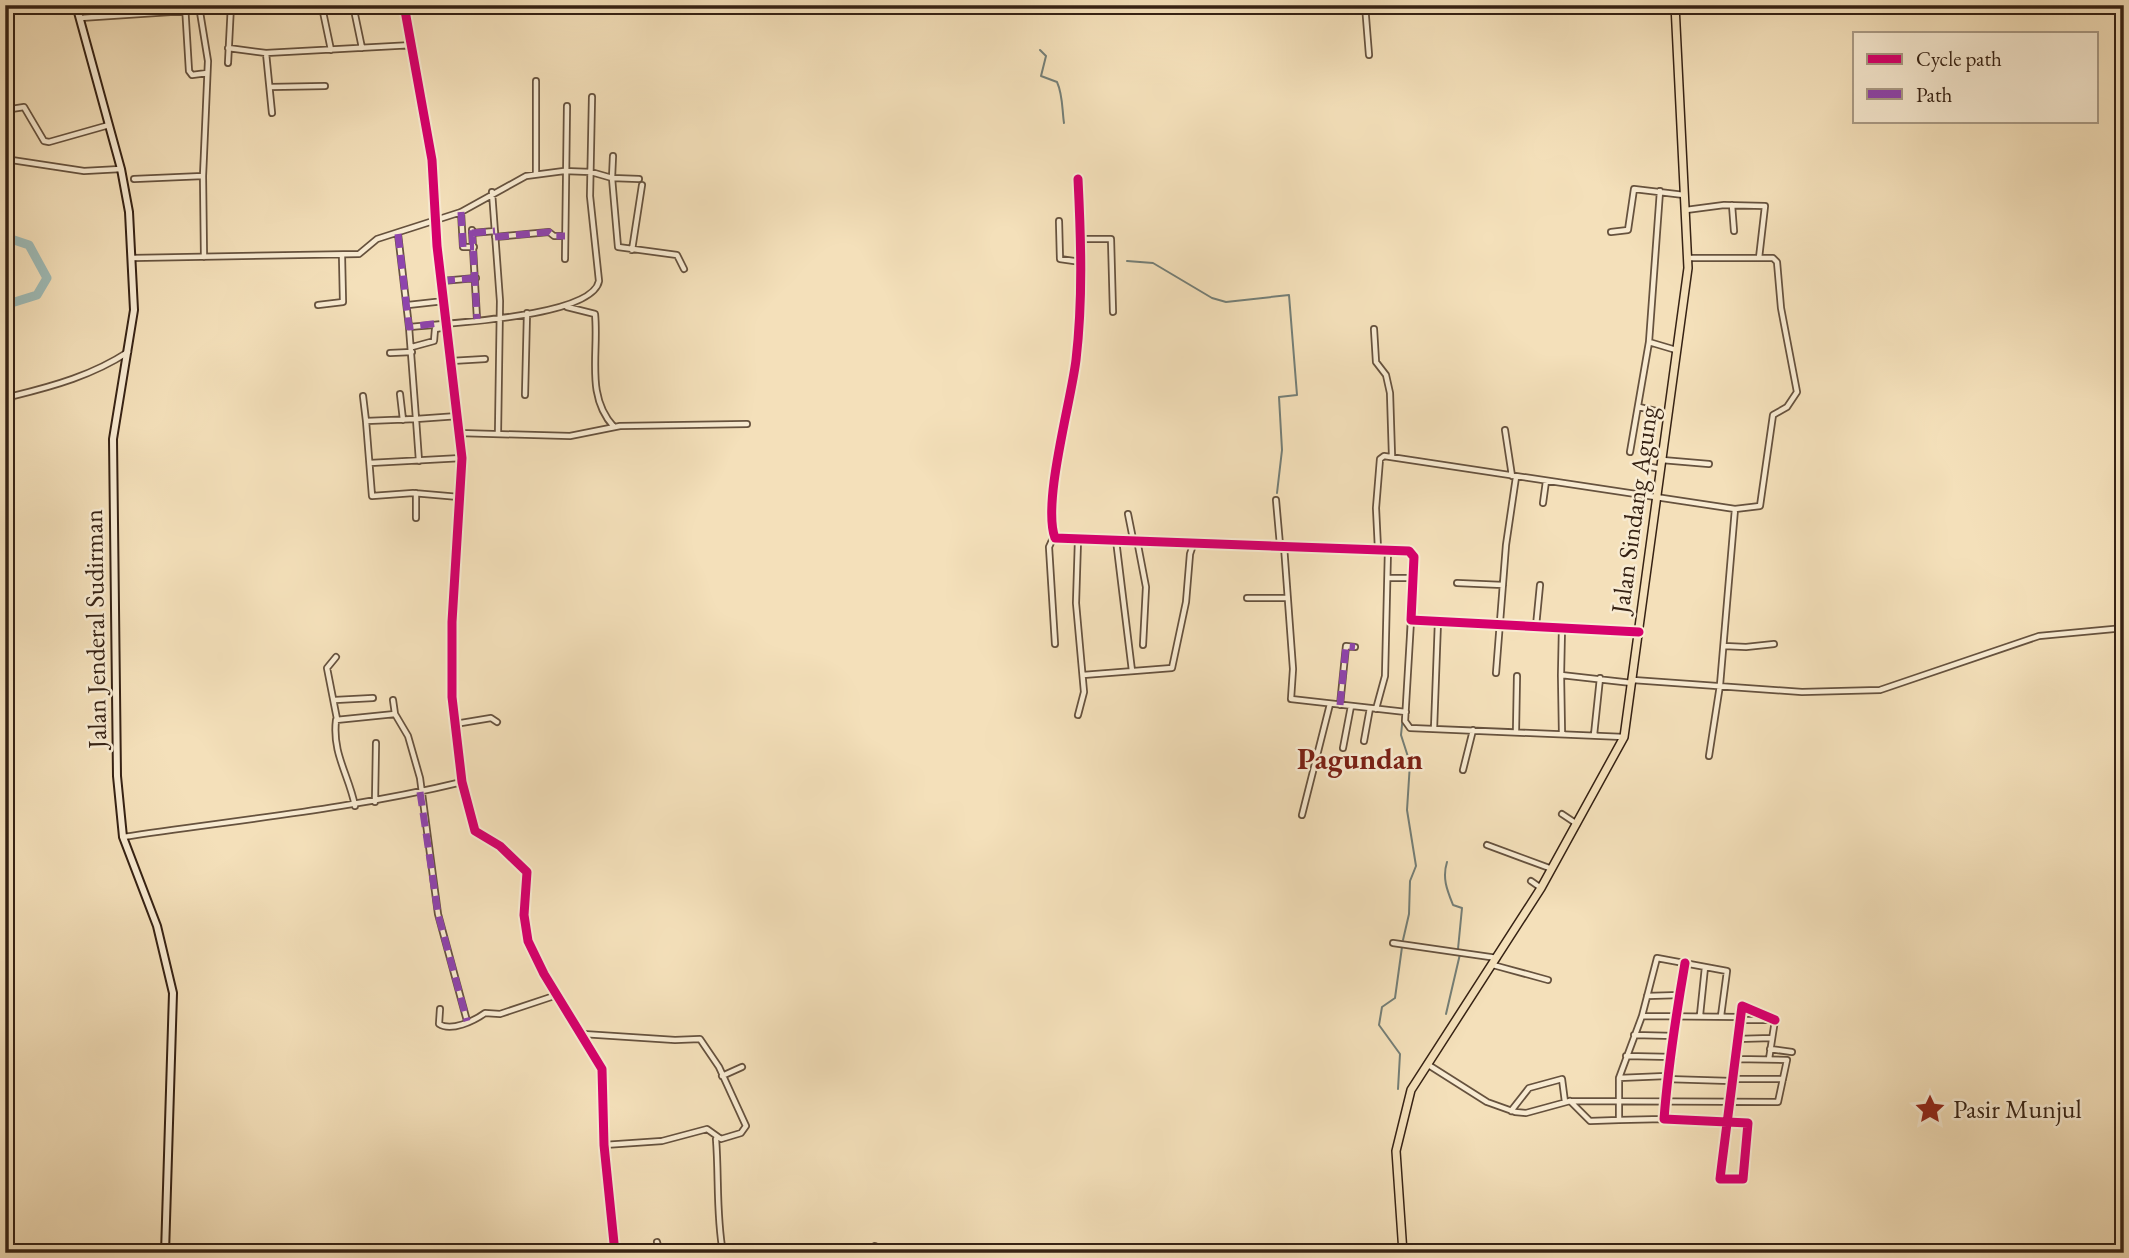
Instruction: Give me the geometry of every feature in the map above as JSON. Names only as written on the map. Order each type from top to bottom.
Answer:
[{"type":"main road","name":"Jalan Jenderal Sudirman","points":[[76,5],[121,169],[129,212],[134,310],[114,427],[112,481],[117,776],[123,837],[158,926],[173,993],[165,1253]]},
{"type":"main road","name":"Jalan Sindang Agung","points":[[1403,1253],[1396,1151],[1406,1103],[1426,1064],[1541,888],[1624,737],[1688,258],[1675,5]]},
{"type":"street","points":[[133,5],[133,14]]},
{"type":"street","points":[[185,5],[189,71],[192,75],[207,73]]},
{"type":"street","points":[[353,5],[362,48]]},
{"type":"street","points":[[404,5],[432,160],[445,323],[452,361],[462,458],[452,622],[455,724],[462,782],[475,831],[500,846],[514,863],[527,872],[524,899],[527,937],[557,995],[602,1069],[604,1145],[615,1253]]},
{"type":"street","points":[[1365,5],[1369,55]]},
{"type":"street","points":[[80,18],[200,12],[231,6],[228,63]]},
{"type":"street","points":[[322,7],[331,50]]},
{"type":"street","points":[[80,18],[186,12]]},
{"type":"street","points":[[200,12],[207,73],[203,176],[204,257]]},
{"type":"street","points":[[228,47],[266,53],[413,45]]},
{"type":"street","points":[[266,53],[272,113]]},
{"type":"street","points":[[536,81],[536,174]]},
{"type":"street","points":[[270,87],[325,86]]},
{"type":"street","points":[[566,307],[598,285],[591,172],[592,97]]},
{"type":"street","points":[[565,260],[566,106]]},
{"type":"street","points":[[5,110],[24,107],[46,142],[109,125]]},
{"type":"street","points":[[613,156],[617,245],[622,250],[677,255],[684,269]]},
{"type":"street","points":[[5,159],[84,171],[121,169]]},
{"type":"street","points":[[132,258],[359,254],[377,239],[461,212],[492,192],[536,174],[591,172],[639,179]]},
{"type":"street","points":[[134,179],[203,176]]},
{"type":"street","points":[[1055,644],[1049,547],[1054,536],[1052,496],[1076,358],[1081,262],[1079,178]]},
{"type":"street","points":[[632,250],[642,185]]},
{"type":"street","points":[[1611,232],[1628,230],[1634,189],[1685,195]]},
{"type":"street","points":[[1630,452],[1649,342],[1660,191]]},
{"type":"street","points":[[492,192],[500,317],[498,433]]},
{"type":"street","points":[[1732,205],[1734,231]]},
{"type":"street","points":[[1686,210],[1732,205],[1765,206],[1759,258]]},
{"type":"street","points":[[461,212],[463,247],[474,247]]},
{"type":"street","points":[[1059,221],[1060,259],[1081,262]]},
{"type":"street","points":[[477,319],[472,232],[549,232],[554,236],[565,236]]},
{"type":"street","points":[[398,234],[408,305],[419,461]]},
{"type":"street","points":[[1081,239],[1111,239],[1112,312]]},
{"type":"street","points":[[318,305],[343,302],[342,256]]},
{"type":"street","points":[[1378,549],[1376,508],[1380,459],[1392,456],[1735,509],[1760,506],[1773,416],[1787,407],[1797,391],[1781,308],[1777,262],[1773,258],[1688,258]]},
{"type":"street","points":[[441,281],[476,278]]},
{"type":"street","points":[[408,305],[444,301]]},
{"type":"street","points":[[409,327],[566,307],[595,314],[597,398],[603,414],[614,427]]},
{"type":"street","points":[[525,395],[527,313]]},
{"type":"street","points":[[390,353],[412,350],[434,341],[435,329],[441,328],[445,323]]},
{"type":"street","points":[[1374,329],[1376,362],[1386,376],[1391,393],[1392,456]]},
{"type":"street","points":[[1649,342],[1677,350]]},
{"type":"street","points":[[5,410],[13,396],[85,375],[129,351]]},
{"type":"street","points":[[452,361],[485,359]]},
{"type":"street","points":[[400,394],[403,420]]},
{"type":"street","points":[[363,396],[372,496],[416,493],[460,497]]},
{"type":"street","points":[[1639,407],[1668,414]]},
{"type":"street","points":[[366,421],[458,416]]},
{"type":"street","points":[[459,433],[569,436],[614,427],[747,424]]},
{"type":"street","points":[[1496,673],[1514,476],[1505,430]]},
{"type":"street","points":[[370,463],[462,458]]},
{"type":"street","points":[[1662,460],[1709,464]]},
{"type":"street","points":[[1636,464],[1661,469]]},
{"type":"street","points":[[1544,503],[1546,481]]},
{"type":"street","points":[[416,493],[416,518]]},
{"type":"street","points":[[1276,500],[1287,598],[1292,699],[1406,712]]},
{"type":"street","points":[[1709,756],[1720,685],[1735,509]]},
{"type":"street","points":[[1128,514],[1146,587],[1143,645]]},
{"type":"street","points":[[1054,536],[1060,541],[1135,540],[1413,552],[1406,712],[1406,723],[1410,728],[1624,737]]},
{"type":"street","points":[[1078,540],[1076,592],[1084,692],[1078,715]]},
{"type":"street","points":[[1116,540],[1132,671]]},
{"type":"street","points":[[1083,675],[1173,667],[1194,542]]},
{"type":"street","points":[[1364,741],[1385,677],[1388,550]]},
{"type":"street","points":[[1388,578],[1412,578]]},
{"type":"street","points":[[1457,583],[1503,585]]},
{"type":"street","points":[[1536,626],[1540,585]]},
{"type":"street","points":[[1247,598],[1287,598]]},
{"type":"street","points":[[1411,620],[1639,632]]},
{"type":"street","points":[[1434,729],[1438,621]]},
{"type":"street","points":[[1562,627],[1562,734]]},
{"type":"street","points":[[1560,675],[1851,693],[1899,687],[2039,636],[2124,628]]},
{"type":"street","points":[[1724,646],[1746,648],[1774,644]]},
{"type":"street","points":[[1340,705],[1346,646],[1355,647]]},
{"type":"street","points":[[336,657],[327,668],[335,699],[335,734],[340,766],[352,789],[355,806]]},
{"type":"street","points":[[1517,676],[1517,732]]},
{"type":"street","points":[[1594,735],[1600,678]]},
{"type":"street","points":[[335,699],[373,698]]},
{"type":"street","points":[[393,700],[395,713],[411,746],[438,914],[467,1021]]},
{"type":"street","points":[[1302,815],[1330,704]]},
{"type":"street","points":[[1343,748],[1351,706]]},
{"type":"street","points":[[337,719],[395,713]]},
{"type":"street","points":[[455,724],[491,718],[498,722]]},
{"type":"street","points":[[1463,770],[1473,730]]},
{"type":"street","points":[[375,802],[376,743]]},
{"type":"street","points":[[123,837],[307,810],[355,806],[462,782]]},
{"type":"street","points":[[1562,814],[1578,824]]},
{"type":"street","points":[[1487,845],[1552,869]]},
{"type":"street","points":[[1531,881],[1541,888]]},
{"type":"street","points":[[1393,943],[1495,961],[1548,980]]},
{"type":"street","points":[[1619,1120],[1619,1077],[1642,1016],[1657,958],[1727,971],[1721,1016]]},
{"type":"street","points":[[1664,1119],[1666,1078],[1673,1058],[1685,963]]},
{"type":"street","points":[[1700,1015],[1705,967]]},
{"type":"street","points":[[440,1009],[441,1026],[458,1026],[485,1013],[500,1014],[557,995]]},
{"type":"street","points":[[1647,996],[1680,995]]},
{"type":"street","points":[[1511,1111],[1529,1087],[1562,1079],[1567,1102],[1590,1121],[1664,1119],[1727,1123],[1748,1123],[1743,1180],[1720,1179],[1727,1123],[1731,1080],[1742,1006],[1775,1020]]},
{"type":"street","points":[[1642,1016],[1677,1014],[1775,1020]]},
{"type":"street","points":[[1769,1059],[1775,1020]]},
{"type":"street","points":[[582,1034],[669,1040],[700,1039],[707,1047],[746,1126],[741,1133],[716,1138]]},
{"type":"street","points":[[1634,1035],[1675,1036]]},
{"type":"street","points":[[1737,1039],[1772,1038]]},
{"type":"street","points":[[1770,1049],[1792,1052]]},
{"type":"street","points":[[1626,1056],[1673,1058]]},
{"type":"street","points":[[1426,1064],[1487,1102],[1511,1111],[1526,1113],[1567,1102],[1778,1102],[1787,1059],[1735,1059]]},
{"type":"street","points":[[722,1076],[742,1067]]},
{"type":"street","points":[[1619,1077],[1783,1079]]},
{"type":"street","points":[[604,1145],[662,1141],[707,1129],[716,1138],[720,1196],[718,1224],[723,1253]]},
{"type":"street","points":[[657,1242],[660,1253]]},
{"type":"street","points":[[873,1253],[875,1246]]},
{"type":"waterway","points":[[1040,50],[1046,56],[1041,76],[1057,82],[1064,123]]},
{"type":"waterway","points":[[5,237],[29,245],[47,278],[37,295],[5,305]]},
{"type":"waterway","points":[[1127,261],[1153,263],[1212,298],[1226,302],[1289,295],[1297,395],[1279,397],[1282,450],[1277,493]]},
{"type":"waterway","points":[[1407,658],[1409,580]]},
{"type":"waterway","points":[[1403,715],[1401,735],[1410,763],[1407,810],[1416,866],[1410,881],[1409,914],[1403,940]]},
{"type":"waterway","points":[[1447,862],[1445,879],[1449,894],[1453,905],[1462,908],[1458,949]]},
{"type":"waterway","points":[[1398,1089],[1400,1054],[1379,1025],[1382,1007],[1395,998],[1402,947]]},
{"type":"waterway","points":[[1446,1014],[1460,954]]},
{"type":"marked path","points":[[461,212],[463,247],[474,247]]},
{"type":"marked path","points":[[472,230],[477,319]]},
{"type":"marked path","points":[[472,233],[495,231]]},
{"type":"marked path","points":[[495,237],[549,232],[554,236],[565,236]]},
{"type":"marked path","points":[[398,234],[409,327],[446,322]]},
{"type":"marked path","points":[[441,281],[476,278]]},
{"type":"marked path","points":[[1340,705],[1346,646],[1355,647]]},
{"type":"marked path","points":[[420,792],[438,914],[467,1021]]},
{"type":"cycle path","points":[[404,5],[432,160],[437,246],[462,458],[452,622],[452,697],[462,782],[475,831],[500,846],[527,872],[524,915],[528,941],[544,974],[602,1069],[604,1145],[615,1253]]},
{"type":"cycle path","points":[[1078,179],[1080,315],[1076,360],[1052,501],[1055,538],[1409,551],[1414,557],[1411,620],[1639,632]]},
{"type":"cycle path","points":[[1685,963],[1664,1119],[1748,1123],[1743,1179],[1720,1179],[1725,1136],[1728,1114],[1737,1049],[1742,1006],[1775,1020]]},
{"type":"place","name":"Pasir Munjul","points":[[1930,1109]]},
{"type":"district","name":"Pagundan","points":[[1360,759]]}]
